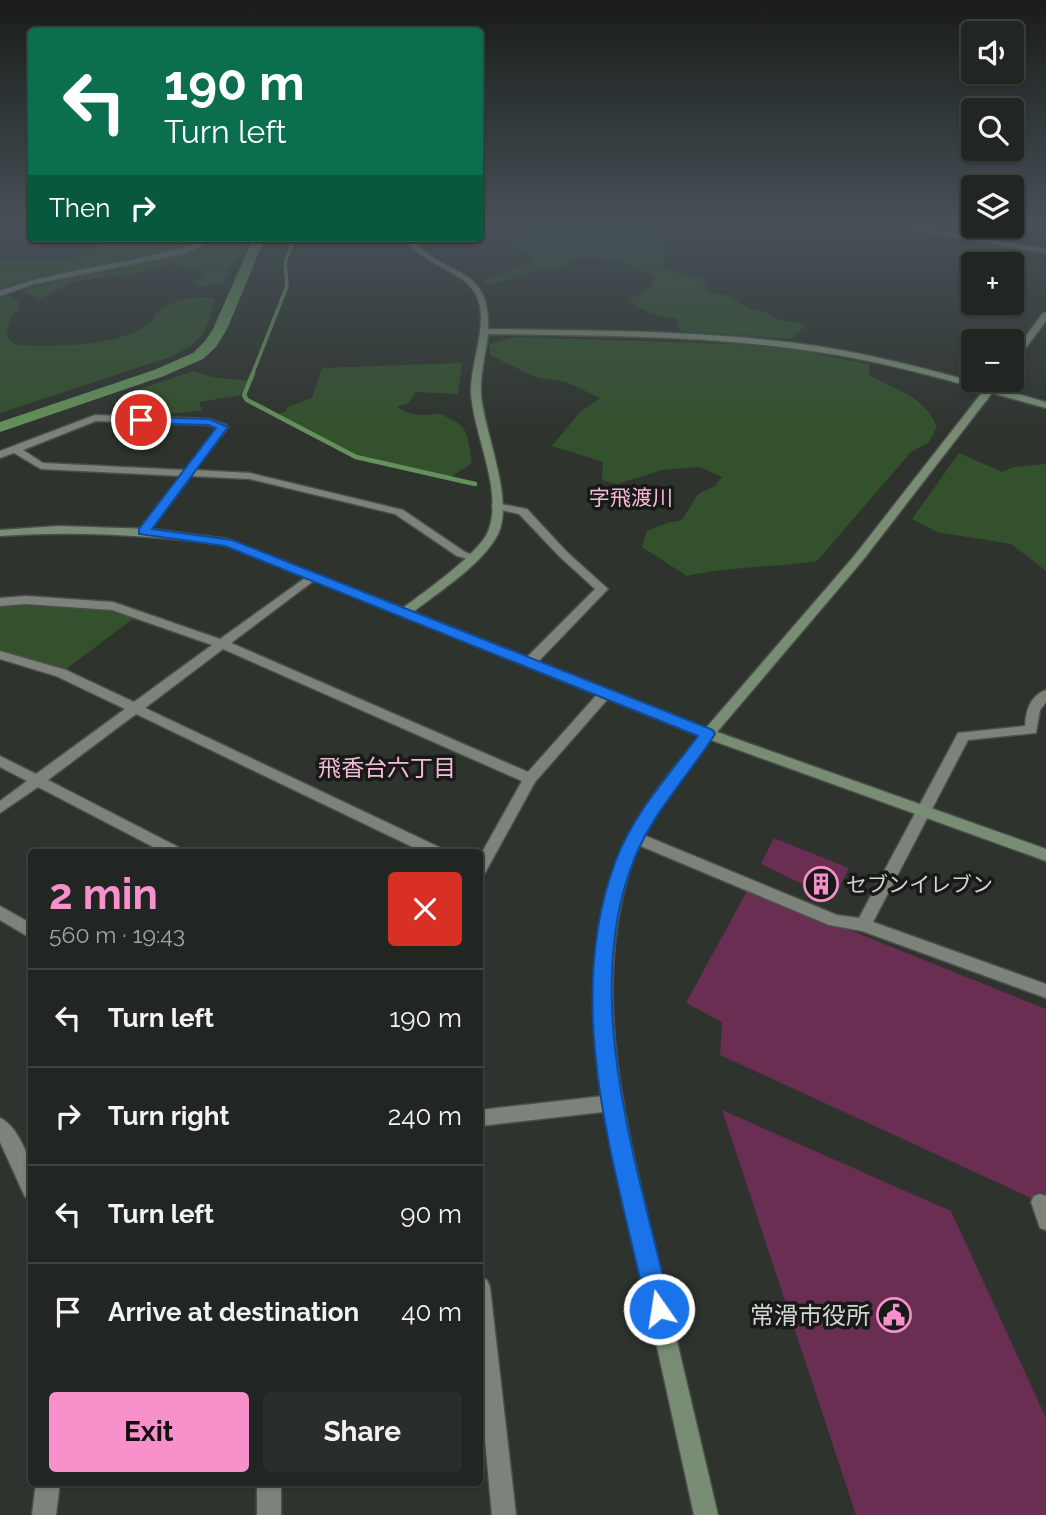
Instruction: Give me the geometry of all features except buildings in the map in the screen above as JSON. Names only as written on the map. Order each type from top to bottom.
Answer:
[{"type":"street","points":[[406,612],[472,557],[495,532],[496,506],[476,393],[483,331],[483,306],[478,294]]},
{"type":"street","points":[[1024,344],[1046,315]]},
{"type":"street","points":[[483,331],[687,337],[779,344],[876,359],[961,378]]},
{"type":"street","points":[[706,1515],[612,1103],[601,1014],[603,954],[610,907],[626,858],[646,817],[708,734],[840,581],[988,392]]},
{"type":"street","points":[[1012,392],[1046,405]]},
{"type":"street","points":[[0,455],[95,418],[209,422],[223,427],[144,531]]},
{"type":"street","points":[[15,449],[41,466],[250,476],[399,512],[461,554],[472,557]]},
{"type":"street","points":[[496,506],[523,511],[562,554],[602,589],[530,662]]},
{"type":"street","points":[[0,533],[58,529],[144,531],[227,542],[708,734],[1046,855]]},
{"type":"street","points":[[0,808],[312,577]]},
{"type":"street","points":[[0,602],[26,600],[113,606],[223,643],[530,779]]},
{"type":"street","points":[[0,655],[61,673],[430,849]]},
{"type":"street","points":[[483,864],[530,779],[606,693]]},
{"type":"street","points":[[1031,730],[1033,709],[1046,694]]},
{"type":"street","points":[[863,925],[962,736],[1031,730],[1046,736]]},
{"type":"street","points":[[0,761],[169,849]]},
{"type":"street","points":[[636,838],[835,921],[863,925],[1046,991]]},
{"type":"street","points":[[0,912],[28,930]]},
{"type":"street","points":[[483,1118],[612,1103]]},
{"type":"street","points":[[0,1127],[11,1142],[28,1181]]},
{"type":"street","points":[[483,1316],[504,1515]]},
{"type":"street","points":[[44,1515],[48,1486]]},
{"type":"street","points":[[269,1486],[269,1515]]},
{"type":"lane","points":[[1040,1202],[1046,1222]]},
{"type":"green space","points":[[28,294],[51,294],[40,299]]},
{"type":"green space","points":[[640,294],[723,294],[753,310],[763,311],[782,321],[798,322],[804,327],[791,339],[680,331],[677,319],[650,313],[627,301]]},
{"type":"green space","points":[[9,295],[18,301],[20,309],[11,317],[6,335],[15,345],[84,344],[120,338],[149,324],[158,311],[170,304],[194,298],[215,299],[203,334],[174,356],[0,413],[0,299]]},
{"type":"green space","points":[[515,337],[733,344],[798,350],[870,364],[869,375],[917,401],[937,427],[929,442],[911,452],[817,561],[687,576],[642,547],[647,531],[682,520],[698,494],[715,486],[722,477],[700,467],[663,470],[617,484],[602,480],[603,462],[552,446],[579,413],[600,398],[566,382],[535,377],[490,355],[489,344]]},
{"type":"green space","points":[[462,363],[458,394],[415,392],[409,403],[397,407],[416,414],[437,413],[456,422],[465,430],[472,463],[451,477],[355,455],[279,414],[288,407],[312,398],[322,368]]},
{"type":"green space","points":[[194,371],[214,377],[248,381],[240,395],[199,402],[202,410],[182,413],[121,406],[122,395]]},
{"type":"green space","points":[[959,453],[1002,472],[1013,467],[1046,464],[1046,571],[1011,544],[937,532],[912,519]]},
{"type":"green space","points":[[0,602],[113,606],[139,614],[61,673],[0,655]]},
{"type":"waterway","points":[[0,427],[159,373],[198,356],[211,344],[220,329],[235,294]]},
{"type":"waterway","points":[[252,375],[284,294]]},
{"type":"waterway","points":[[253,373],[244,395],[247,400],[356,457],[475,484]]},
{"type":"place","name":"セブンイレブン","points":[[821,884]]},
{"type":"place","name":"常滑市役所","points":[[894,1315]]},
{"type":"district","name":"字飛渡川","points":[[631,497]]},
{"type":"district","name":"飛香台六丁目","points":[[387,767]]},
{"type":"route","points":[[141,420],[209,422],[223,427],[144,531],[227,542],[708,734],[646,817],[626,858],[610,907],[603,954],[601,1014],[612,1103],[659,1309]]}]
